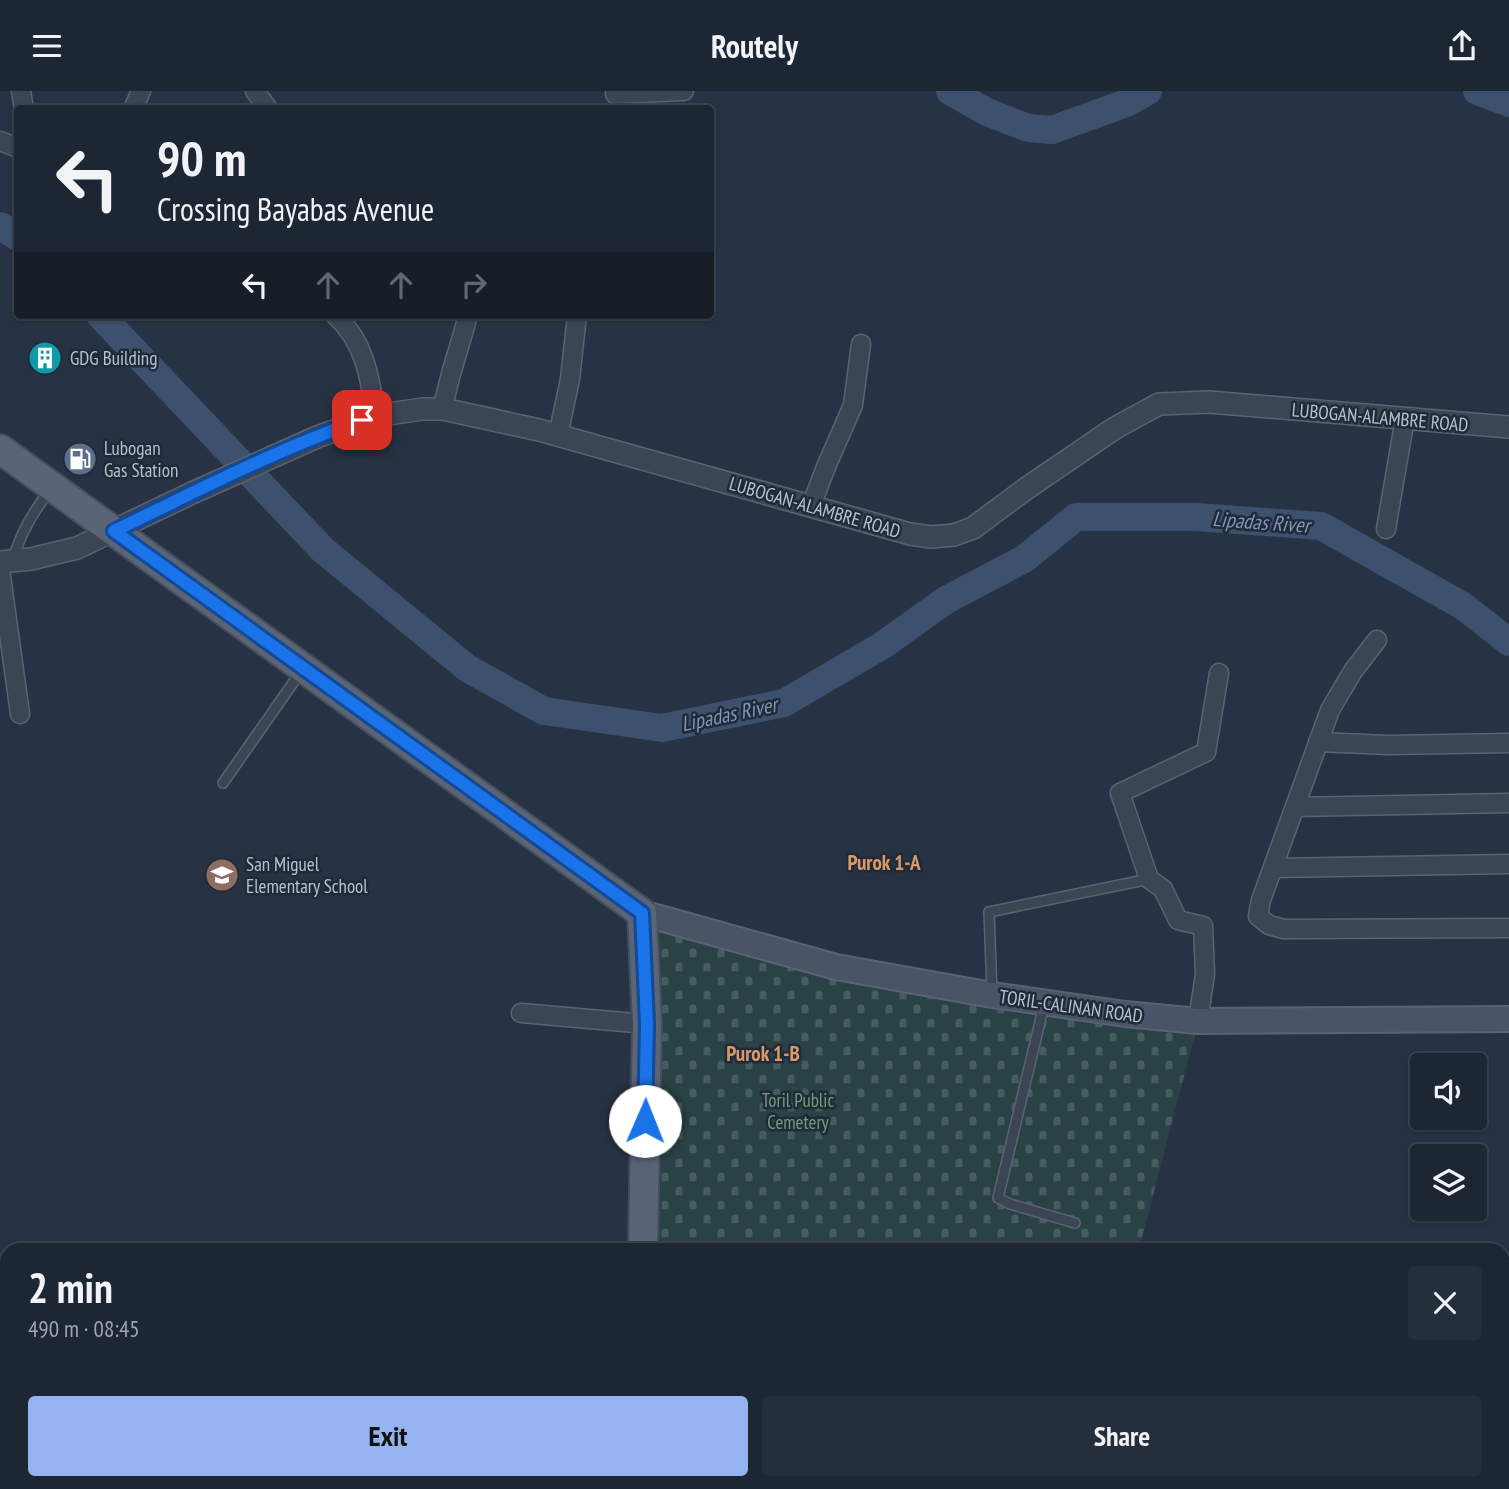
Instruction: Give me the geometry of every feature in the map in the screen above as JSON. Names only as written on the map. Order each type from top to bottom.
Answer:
[{"type":"main road","points":[[0,449],[642,913],[647,1024],[643,1243]]},
{"type":"main road","name":"TORIL-CALINAN ROAD","points":[[642,913],[836,967],[1044,1004],[1136,1016],[1198,1021],[1509,1019]]},
{"type":"street","points":[[616,98],[684,91]]},
{"type":"street","points":[[338,319],[363,353],[376,416]]},
{"type":"street","points":[[443,409],[447,382],[467,319]]},
{"type":"street","points":[[558,436],[570,379],[578,319]]},
{"type":"street","points":[[811,506],[853,405],[861,344]]},
{"type":"street","name":"LUBOGAN-ALAMBRE ROAD","points":[[4,564],[69,551],[285,451],[376,416],[401,410],[443,409],[558,436],[910,534],[931,537],[954,535],[972,528],[1115,428],[1159,404],[1209,402],[1509,427]]},
{"type":"street","points":[[1386,529],[1405,418]]},
{"type":"street","points":[[4,564],[19,714]]},
{"type":"street","points":[[1377,640],[1353,671],[1330,710],[1258,911],[1262,921],[1284,929],[1509,928]]},
{"type":"street","points":[[1198,1021],[1205,974],[1203,926],[1178,920],[1163,889],[1149,879],[1120,793],[1206,752],[1219,673]]},
{"type":"street","points":[[1318,742],[1388,745],[1509,743]]},
{"type":"street","points":[[1295,807],[1509,803]]},
{"type":"street","points":[[1273,868],[1509,864]]},
{"type":"street","points":[[521,1013],[647,1024]]},
{"type":"lane","points":[[4,564],[33,513],[52,487]]},
{"type":"lane","points":[[223,783],[303,668]]},
{"type":"lane","points":[[992,995],[989,912],[1149,879]]},
{"type":"lane","points":[[1044,1004],[998,1198],[1075,1223]]},
{"type":"green space","name":"Toril Public Cemetery","points":[[654,922],[810,972],[1019,1014],[1195,1034],[1141,1243],[657,1243]]},
{"type":"waterway","points":[[950,91],[987,112],[1028,128],[1052,130],[1129,102],[1148,91]]},
{"type":"waterway","points":[[1477,91],[1509,103]]},
{"type":"waterway","name":"Lipadas River","points":[[0,226],[14,235]]},
{"type":"waterway","name":"Lipadas River","points":[[104,319],[323,550],[467,668],[544,711],[662,728],[784,703],[883,645],[946,600],[1024,559],[1076,517],[1196,517],[1321,526],[1463,606],[1509,642]]},
{"type":"place","name":"GDG Building","points":[[45,358]]},
{"type":"place","name":"Lubogan Gas Station","points":[[80,459]]},
{"type":"place","name":"San Miguel Elementary School","points":[[222,875]]},
{"type":"district","name":"Purok 1-A","points":[[884,862]]},
{"type":"district","name":"Purok 1-B","points":[[763,1053]]},
{"type":"route","points":[[362,420],[317,437],[114,531],[642,913],[647,1024],[645,1121]]}]
